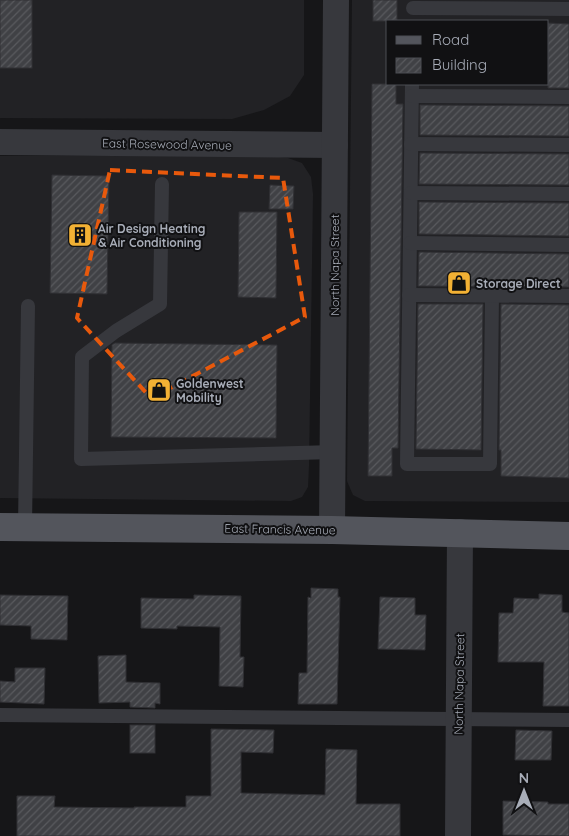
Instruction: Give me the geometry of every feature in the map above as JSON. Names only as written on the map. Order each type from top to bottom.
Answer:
[{"type":"main road","name":"East Francis Avenue","points":[[12,527],[332,530],[566,535]]},
{"type":"street","name":"North Napa Street","points":[[332,530],[336,0]]},
{"type":"street","name":"East Rosewood Avenue","points":[[0,142],[335,145]]},
{"type":"street","name":"North Napa Street","points":[[458,836],[460,532]]},
{"type":"lane","points":[[413,10],[569,9]]},
{"type":"lane","points":[[492,296],[490,464],[407,464],[412,90],[569,97]]},
{"type":"lane","points":[[411,144],[569,145]]},
{"type":"lane","points":[[162,184],[160,304],[116,331],[82,357],[81,459],[333,452]]},
{"type":"lane","points":[[411,193],[569,194]]},
{"type":"lane","points":[[410,243],[569,246]]},
{"type":"lane","points":[[409,295],[569,296]]},
{"type":"lane","points":[[12,527],[28,306]]},
{"type":"lane","points":[[0,715],[569,720]]},
{"type":"highlighted area","points":[[110,170],[283,178],[305,317],[151,398],[77,318]]},
{"type":"shaded area","points":[[0,0],[304,0],[304,75],[290,96],[264,110],[232,119],[0,118]]},
{"type":"shaded area","name":"Storage Direct","points":[[352,0],[569,0],[569,502],[365,501],[353,495],[347,481]]},
{"type":"shaded area","points":[[0,156],[269,156],[288,158],[302,163],[311,177],[313,194],[309,466],[308,487],[302,497],[291,501],[0,498]]},
{"type":"building","points":[[0,0],[32,0],[32,68],[0,68]]},
{"type":"building","points":[[373,0],[397,0],[397,20],[373,21]]},
{"type":"building","points":[[549,23],[569,24],[569,88],[548,88]]},
{"type":"building","points":[[372,84],[386,84],[396,85],[396,104],[403,104],[398,448],[392,448],[392,476],[368,476]]},
{"type":"building","points":[[420,105],[569,106],[569,136],[420,135]]},
{"type":"building","points":[[420,153],[569,154],[569,185],[419,184]]},
{"type":"building","name":"Air Design Heating & Air Conditioning","points":[[52,175],[109,176],[107,294],[50,293]]},
{"type":"building","points":[[270,185],[294,186],[293,209],[269,209]]},
{"type":"building","points":[[419,202],[569,203],[569,236],[419,234]]},
{"type":"building","points":[[239,212],[277,212],[276,298],[238,297]]},
{"type":"building","points":[[419,252],[569,254],[569,287],[418,286]]},
{"type":"building","points":[[418,304],[483,304],[481,450],[416,449]]},
{"type":"building","points":[[501,304],[569,305],[569,478],[501,476],[501,450],[499,450]]},
{"type":"building","points":[[115,343],[277,345],[276,438],[111,437],[112,345]]},
{"type":"building","points":[[311,588],[338,589],[338,597],[340,597],[337,704],[298,704],[299,673],[307,673],[308,597],[311,598]]},
{"type":"building","points":[[539,594],[562,595],[562,612],[569,613],[569,706],[543,706],[544,662],[498,662],[499,613],[513,613],[514,598],[539,599]]},
{"type":"building","points":[[0,595],[68,596],[67,640],[31,639],[31,626],[0,625]]},
{"type":"building","points":[[194,595],[241,596],[240,657],[244,657],[243,687],[219,686],[220,627],[177,626],[177,629],[141,628],[141,598],[194,599]]},
{"type":"building","points":[[380,597],[415,598],[415,615],[426,615],[425,650],[378,649]]},
{"type":"building","points":[[126,655],[126,682],[160,683],[160,704],[155,703],[155,708],[130,707],[130,702],[99,703],[98,656]]},
{"type":"building","points":[[15,668],[45,668],[44,704],[0,702],[0,681],[15,682]]},
{"type":"building","points":[[130,725],[155,725],[155,753],[130,753]]},
{"type":"building","points":[[211,729],[274,730],[273,753],[241,752],[241,793],[325,795],[326,749],[357,750],[356,804],[400,804],[400,836],[17,836],[17,796],[55,796],[54,807],[134,808],[186,807],[186,796],[211,796]]},
{"type":"building","points":[[516,730],[552,731],[551,760],[515,760]]},
{"type":"building","points":[[503,801],[569,804],[569,836],[503,835]]},
{"type":"place","name":"Air Design Heating & Air Conditioning","points":[[80,235]]},
{"type":"place","name":"Storage Direct","points":[[459,283]]},
{"type":"place","name":"Goldenwest Mobility","points":[[159,390]]}]
